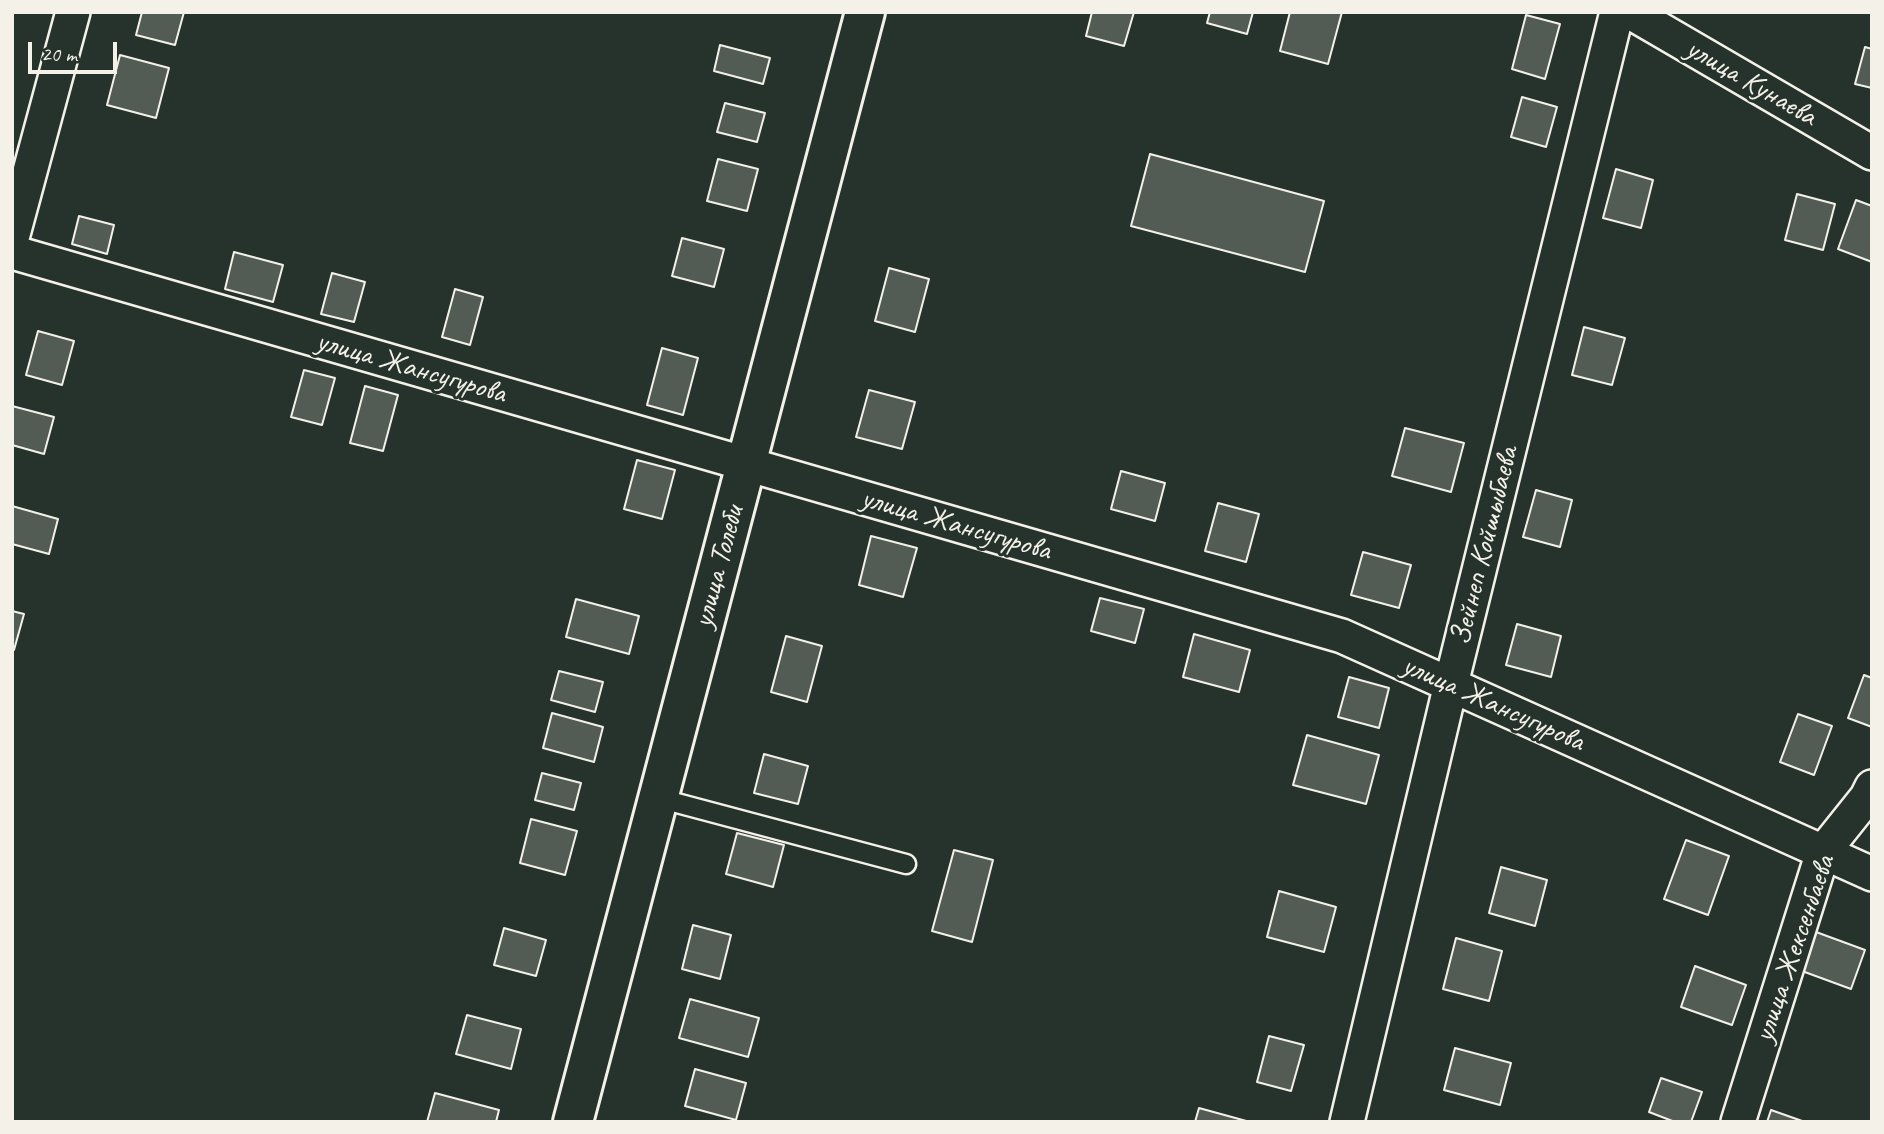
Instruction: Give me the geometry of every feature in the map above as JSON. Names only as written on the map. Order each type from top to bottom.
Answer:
[{"type":"street","points":[[12,238],[73,12]]},
{"type":"street","name":"улица Толеби","points":[[573,1122],[865,12]]},
{"type":"street","name":"Зейнеп Койшыбаева","points":[[1347,1122],[1451,684],[1617,12]]},
{"type":"street","name":"улица Кунаева","points":[[1630,12],[1872,153]]},
{"type":"street","name":"улица Жансугурова","points":[[12,253],[1342,636],[1872,874]]},
{"type":"street","name":"улица Жексенбаева","points":[[1738,1122],[1823,852],[1872,787]]},
{"type":"lane","points":[[658,799],[906,864]]},
{"type":"building","points":[[142,12],[184,12],[175,45],[136,35]]},
{"type":"building","points":[[1092,12],[1134,12],[1124,46],[1086,36]]},
{"type":"building","points":[[1210,12],[1253,12],[1247,34],[1207,23]]},
{"type":"building","points":[[1290,12],[1342,12],[1328,64],[1280,51]]},
{"type":"building","points":[[1526,15],[1560,24],[1545,79],[1512,69]]},
{"type":"building","points":[[720,45],[770,58],[763,84],[714,71]]},
{"type":"building","points":[[1865,47],[1872,49],[1872,88],[1855,84]]},
{"type":"building","points":[[120,55],[169,68],[156,118],[107,105]]},
{"type":"building","points":[[1522,97],[1557,107],[1546,147],[1511,137]]},
{"type":"building","points":[[725,103],[765,113],[757,142],[717,132]]},
{"type":"building","points":[[1150,154],[1324,201],[1305,272],[1131,226]]},
{"type":"building","points":[[718,159],[758,169],[747,211],[707,201]]},
{"type":"building","points":[[1616,169],[1653,180],[1641,228],[1603,218]]},
{"type":"building","points":[[1797,194],[1835,204],[1823,250],[1785,240]]},
{"type":"building","points":[[1856,200],[1872,206],[1872,262],[1838,249]]},
{"type":"building","points":[[79,216],[114,225],[107,254],[72,244]]},
{"type":"building","points":[[682,238],[724,249],[714,287],[672,276]]},
{"type":"building","points":[[234,252],[283,265],[273,302],[225,289]]},
{"type":"building","points":[[889,268],[929,279],[915,332],[875,321]]},
{"type":"building","points":[[332,273],[365,282],[354,322],[321,314]]},
{"type":"building","points":[[455,289],[483,297],[470,345],[442,337]]},
{"type":"building","points":[[1584,327],[1625,338],[1612,385],[1572,375]]},
{"type":"building","points":[[38,331],[74,341],[62,385],[26,375]]},
{"type":"building","points":[[662,348],[698,358],[683,415],[647,405]]},
{"type":"building","points":[[304,370],[335,378],[322,425],[291,417]]},
{"type":"building","points":[[365,386],[398,395],[383,451],[350,443]]},
{"type":"building","points":[[869,390],[915,402],[902,449],[856,437]]},
{"type":"building","points":[[12,406],[54,417],[44,454],[12,445]]},
{"type":"building","points":[[1405,428],[1464,443],[1451,492],[1392,476]]},
{"type":"building","points":[[637,460],[675,470],[662,519],[624,509]]},
{"type":"building","points":[[1121,471],[1165,483],[1155,521],[1111,509]]},
{"type":"building","points":[[1536,490],[1572,500],[1560,547],[1523,537]]},
{"type":"building","points":[[1218,503],[1259,514],[1246,562],[1205,551]]},
{"type":"building","points":[[12,506],[58,519],[49,554],[12,544]]},
{"type":"building","points":[[871,536],[917,548],[903,597],[859,585]]},
{"type":"building","points":[[1363,552],[1411,565],[1399,608],[1351,595]]},
{"type":"building","points":[[1100,598],[1144,609],[1135,643],[1091,631]]},
{"type":"building","points":[[576,599],[639,616],[629,654],[566,637]]},
{"type":"building","points":[[12,611],[24,614],[14,650],[12,650]]},
{"type":"building","points":[[1517,624],[1561,636],[1551,677],[1506,665]]},
{"type":"building","points":[[1194,634],[1250,650],[1239,692],[1183,677]]},
{"type":"building","points":[[786,636],[822,646],[807,702],[771,692]]},
{"type":"building","points":[[559,671],[603,682],[595,712],[551,700]]},
{"type":"building","points":[[1864,675],[1872,678],[1872,727],[1848,718]]},
{"type":"building","points":[[1349,677],[1389,688],[1379,728],[1338,717]]},
{"type":"building","points":[[552,713],[603,727],[594,762],[543,748]]},
{"type":"building","points":[[1798,714],[1832,726],[1814,775],[1780,762]]},
{"type":"building","points":[[1307,735],[1379,755],[1366,804],[1293,785]]},
{"type":"building","points":[[764,754],[808,766],[798,804],[754,793]]},
{"type":"building","points":[[542,773],[581,783],[574,810],[535,800]]},
{"type":"building","points":[[531,819],[577,831],[565,875],[520,863]]},
{"type":"building","points":[[737,833],[784,845],[773,887],[726,874]]},
{"type":"building","points":[[1686,840],[1729,856],[1708,915],[1664,899]]},
{"type":"building","points":[[954,850],[993,860],[972,942],[932,931]]},
{"type":"building","points":[[1501,867],[1547,880],[1535,926],[1489,913]]},
{"type":"building","points":[[1279,891],[1336,907],[1324,952],[1267,937]]},
{"type":"building","points":[[693,925],[731,935],[720,979],[682,969]]},
{"type":"building","points":[[504,928],[546,940],[536,976],[494,965]]},
{"type":"building","points":[[1816,932],[1865,950],[1851,989],[1802,971]]},
{"type":"building","points":[[1456,938],[1502,951],[1489,1001],[1443,989]]},
{"type":"building","points":[[1695,966],[1746,985],[1732,1025],[1681,1007]]},
{"type":"building","points":[[690,999],[759,1018],[748,1057],[679,1038]]},
{"type":"building","points":[[467,1015],[521,1029],[511,1069],[456,1054]]},
{"type":"building","points":[[1269,1036],[1304,1045],[1291,1091],[1257,1082]]},
{"type":"building","points":[[1455,1048],[1511,1063],[1500,1105],[1444,1090]]},
{"type":"building","points":[[695,1069],[746,1083],[736,1120],[685,1106]]},
{"type":"building","points":[[1661,1078],[1702,1092],[1691,1122],[1675,1122],[1649,1112]]},
{"type":"building","points":[[435,1093],[499,1110],[496,1122],[427,1122]]},
{"type":"building","points":[[1199,1108],[1250,1122],[1195,1122]]},
{"type":"building","points":[[1771,1110],[1805,1122],[1767,1122]]}]
